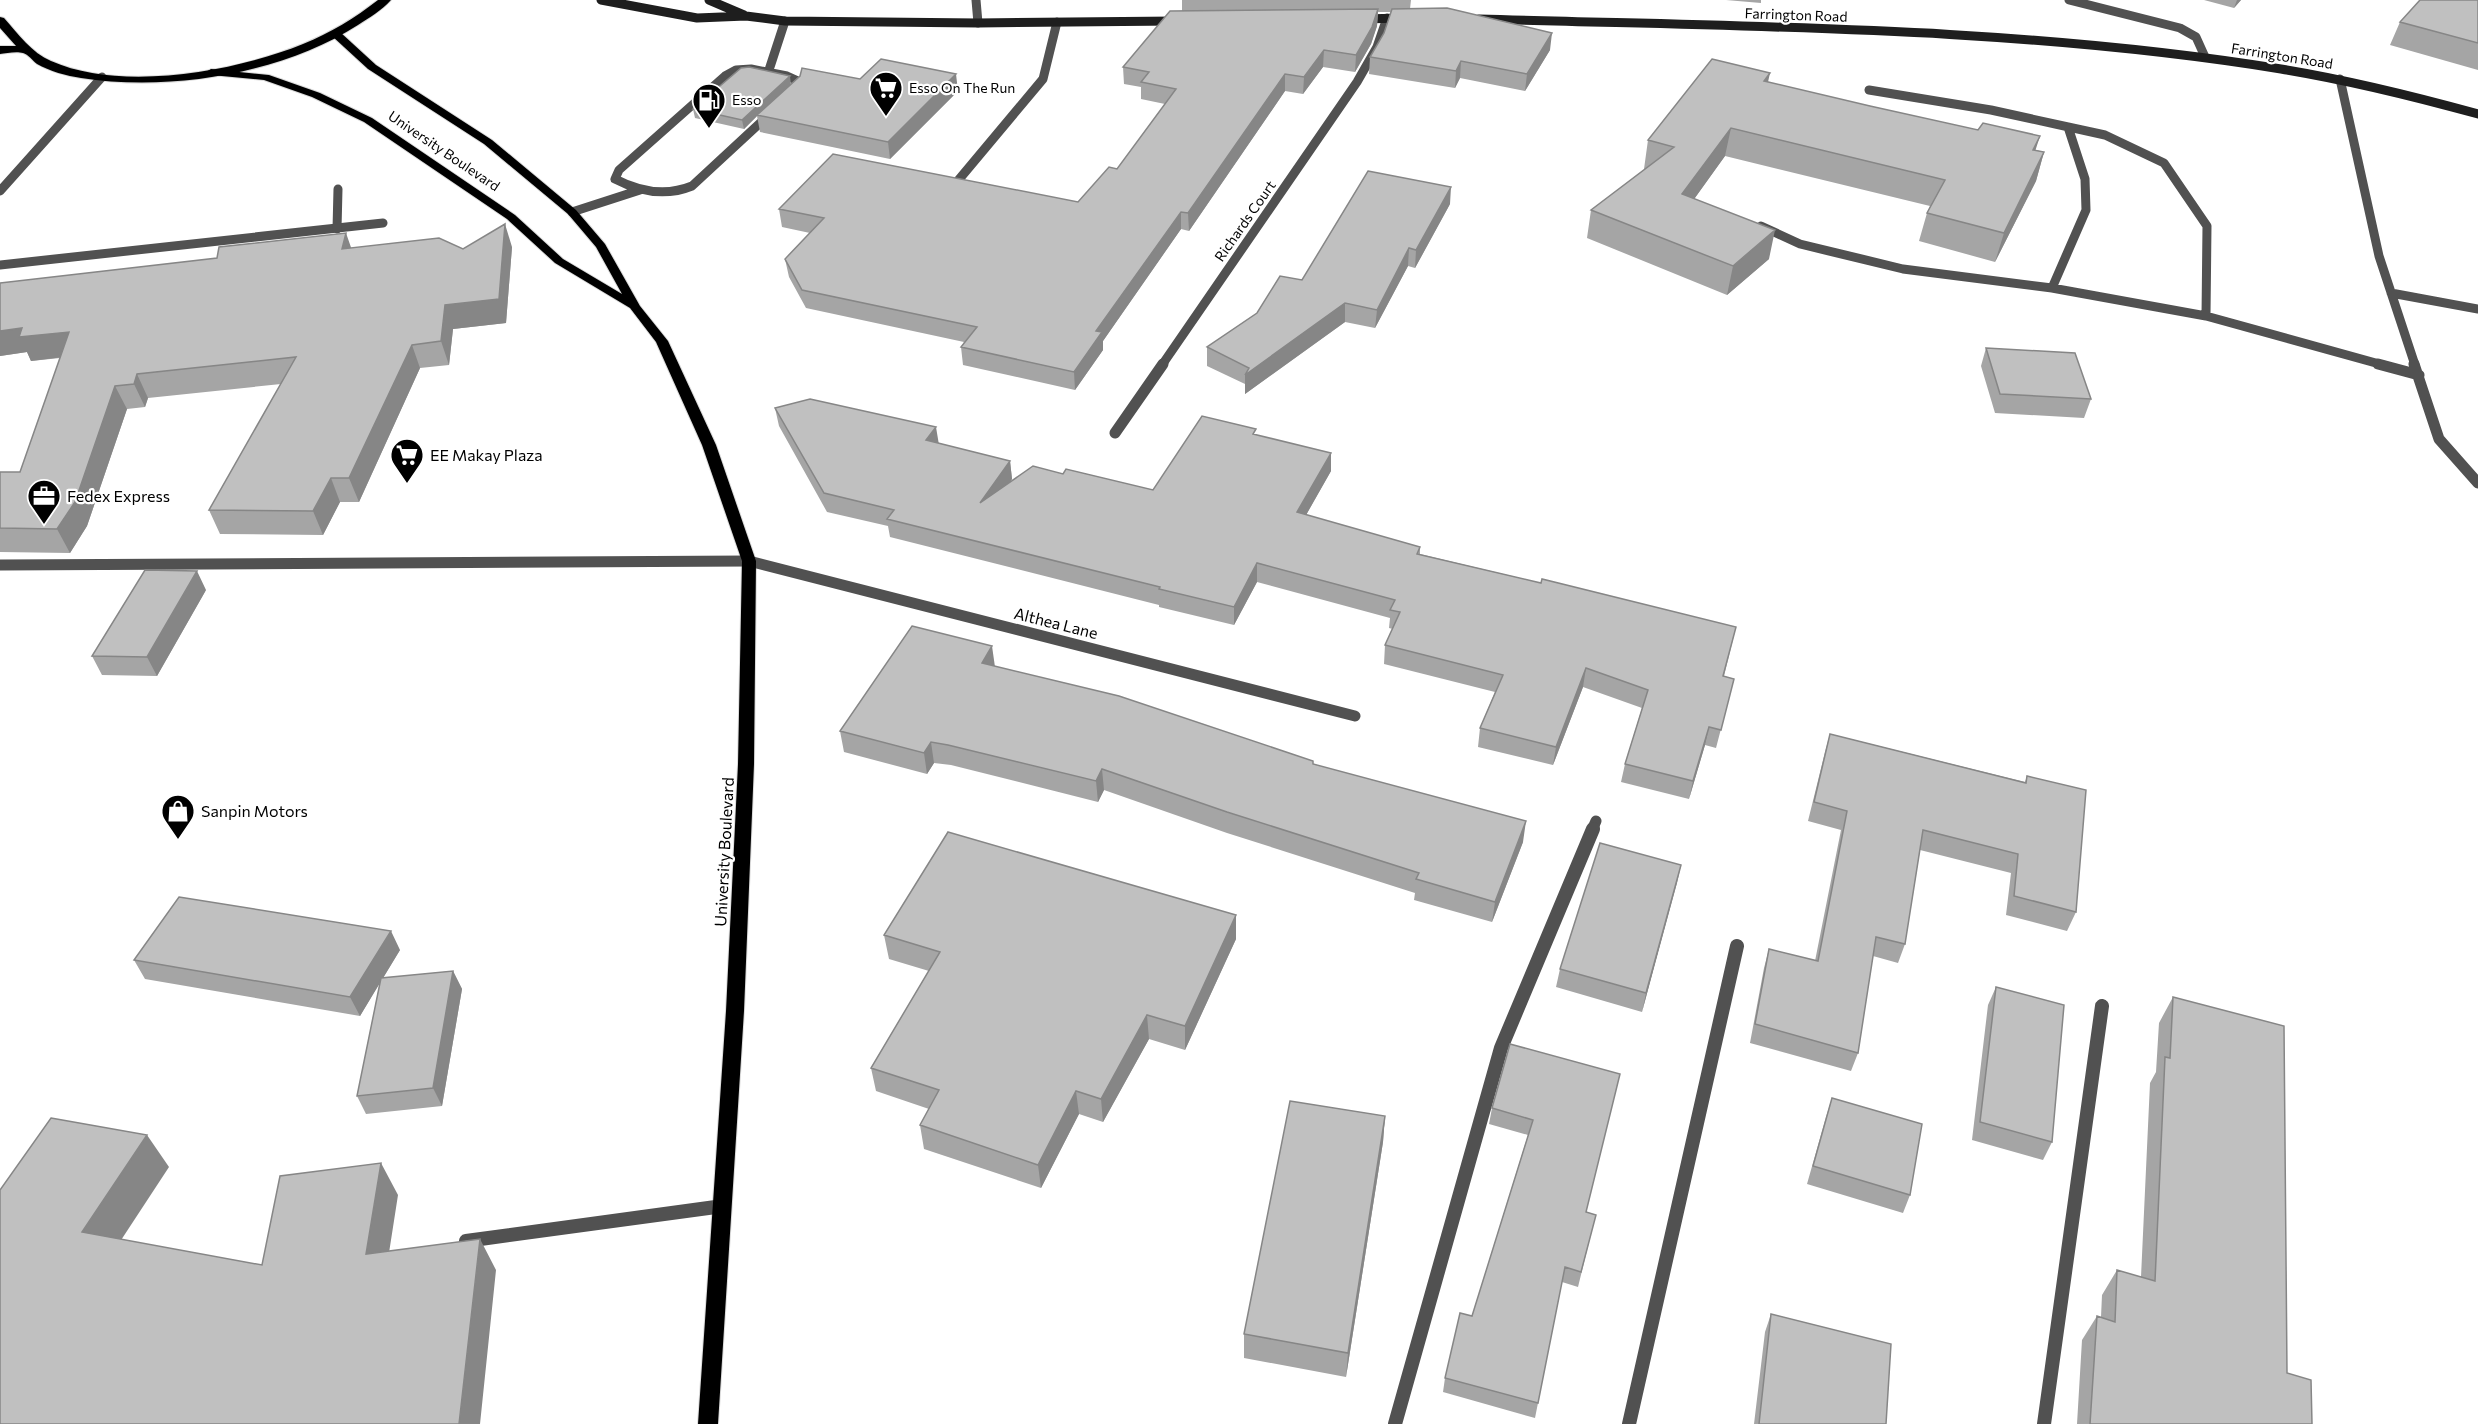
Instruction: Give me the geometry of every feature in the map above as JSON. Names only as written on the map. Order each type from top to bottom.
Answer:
[{"type":"highway","points":[[0,21],[25,49],[48,64],[81,74],[102,77],[167,79],[262,61],[336,34],[385,0]]},
{"type":"highway","points":[[0,50],[25,49]]},
{"type":"main road","name":"University Boulevard","points":[[336,34],[372,67],[488,142],[572,212],[601,246],[634,307],[662,341],[709,445],[749,561],[746,764],[723,1206],[708,1424]]},
{"type":"main road","name":"University Boulevard","points":[[211,72],[266,77],[316,95],[368,120],[511,217],[559,261],[634,307]]},
{"type":"street","points":[[600,0],[697,18],[746,16],[785,21],[978,23],[1187,21]]},
{"type":"street","points":[[709,0],[746,16]]},
{"type":"street","points":[[976,0],[978,23]]},
{"type":"street","points":[[2069,0],[2180,28],[2196,37],[2205,57]]},
{"type":"street","name":"Richards Court","points":[[1115,433],[1357,82],[1377,47],[1387,18]]},
{"type":"street","points":[[1351,19],[1419,18]]},
{"type":"street","name":"Farrington Road","points":[[1473,19],[1864,31],[2048,42],[2205,57],[2340,79],[2478,114]]},
{"type":"street","points":[[768,73],[785,21]]},
{"type":"street","points":[[956,183],[1043,79],[1057,22]]},
{"type":"street","points":[[751,69],[768,73],[798,81],[798,88],[692,186],[678,193],[626,186],[615,179],[619,170],[725,76],[736,70],[751,69]]},
{"type":"street","points":[[0,191],[102,77]]},
{"type":"street","points":[[2340,79],[2379,256],[2420,375],[2439,439],[2478,483]]},
{"type":"street","points":[[1869,90],[1991,110],[2105,135],[2164,163],[2207,226],[2206,316]]},
{"type":"street","points":[[2052,288],[2086,210],[2085,179],[2067,127]]},
{"type":"street","points":[[337,229],[338,189]]},
{"type":"street","points":[[572,212],[642,189]]},
{"type":"street","points":[[1755,223],[1800,244],[1903,269],[2052,288],[2206,316],[2420,375]]},
{"type":"street","points":[[0,265],[383,224]]},
{"type":"street","points":[[2391,293],[2478,309]]},
{"type":"street","points":[[2465,468],[2478,470]]},
{"type":"street","name":"Althea Lane","points":[[0,565],[749,561],[1355,716]]},
{"type":"street","points":[[1395,1424],[1501,1048],[1596,821]]},
{"type":"street","points":[[1629,1424],[1737,946]]},
{"type":"street","points":[[2044,1424],[2102,1006]]},
{"type":"street","points":[[450,1243],[723,1206]]},
{"type":"building","points":[[2420,0],[2478,0],[2478,43],[2400,22]]},
{"type":"building","points":[[1447,8],[1552,33],[1527,74],[1461,61],[1456,71],[1370,57],[1384,33],[1392,9]]},
{"type":"building","points":[[1378,9],[1372,27],[1356,55],[1324,50],[1304,77],[1285,74],[1188,213],[1181,212],[1096,331],[1102,332],[1074,372],[961,347],[977,327],[802,290],[785,259],[824,218],[779,209],[833,154],[1078,202],[1109,167],[1117,169],[1176,89],[1141,82],[1149,72],[1123,67],[1170,11]]},
{"type":"building","points":[[881,59],[956,74],[888,142],[757,115],[800,76],[802,68],[860,79]]},
{"type":"building","points":[[1712,59],[1770,73],[1764,81],[1870,106],[1978,130],[1983,123],[2040,136],[2033,150],[2044,152],[2004,233],[1927,213],[1945,180],[1731,128],[1682,194],[1775,230],[1733,266],[1591,210],[1674,147],[1648,140]]},
{"type":"building","points":[[749,67],[790,76],[742,120],[693,109],[741,68]]},
{"type":"building","points":[[1368,171],[1451,187],[1416,250],[1409,248],[1377,310],[1345,303],[1245,375],[1249,368],[1207,347],[1257,313],[1280,276],[1302,280]]},
{"type":"building","points":[[505,224],[499,299],[445,305],[441,341],[412,345],[349,478],[331,478],[313,511],[209,510],[296,357],[137,374],[134,384],[115,386],[75,502],[57,529],[0,528],[0,472],[20,472],[69,332],[19,337],[22,328],[0,331],[0,283],[217,258],[219,247],[346,233],[342,249],[439,238],[463,249]]},
{"type":"building","points":[[1986,348],[2075,353],[2091,399],[2000,394]]},
{"type":"building","points":[[810,399],[936,427],[926,440],[1010,461],[980,503],[1033,466],[1063,474],[1066,469],[1153,490],[1202,416],[1256,429],[1253,434],[1331,453],[1297,512],[1420,547],[1417,554],[1541,583],[1542,579],[1736,627],[1723,676],[1734,679],[1721,730],[1709,727],[1693,781],[1625,764],[1648,690],[1586,668],[1556,747],[1480,728],[1503,675],[1385,645],[1400,612],[1390,610],[1395,600],[1257,563],[1234,607],[887,519],[894,510],[824,493],[775,408]]},
{"type":"building","points":[[145,570],[197,571],[147,657],[92,656]]},
{"type":"building","points":[[912,626],[992,646],[982,663],[1119,696],[1313,761],[1313,764],[1526,821],[1495,902],[1416,879],[1419,873],[1227,812],[1102,769],[1096,781],[948,745],[931,742],[924,753],[840,731]]},
{"type":"building","points":[[1830,734],[2026,783],[2027,776],[2086,790],[2076,912],[2014,896],[2018,854],[1923,830],[1905,944],[1876,937],[1858,1053],[1755,1024],[1769,949],[1818,961],[1847,811],[1814,802]]},
{"type":"building","points":[[948,832],[1236,915],[1185,1026],[1147,1015],[1101,1099],[1076,1091],[1038,1165],[920,1125],[939,1090],[871,1068],[940,952],[884,935]]},
{"type":"building","points":[[1600,843],[1681,865],[1646,993],[1560,969]]},
{"type":"building","points":[[179,897],[391,931],[350,997],[134,960]]},
{"type":"building","points":[[453,971],[433,1088],[357,1096],[381,978]]},
{"type":"building","points":[[1996,987],[2064,1005],[2052,1142],[1980,1122]]},
{"type":"building","points":[[2173,997],[2284,1026],[2287,1373],[2311,1380],[2312,1424],[2090,1424],[2097,1316],[2115,1322],[2117,1270],[2155,1281],[2165,1057],[2170,1058]]},
{"type":"building","points":[[1510,1044],[1620,1074],[1586,1212],[1596,1215],[1581,1272],[1565,1267],[1538,1403],[1445,1378],[1460,1313],[1472,1316],[1533,1120],[1492,1108]]},
{"type":"building","points":[[1832,1098],[1922,1124],[1910,1195],[1813,1166]]},
{"type":"building","points":[[1290,1101],[1385,1116],[1348,1353],[1244,1334]]},
{"type":"building","points":[[51,1118],[147,1135],[82,1232],[262,1265],[280,1176],[381,1163],[366,1254],[480,1239],[459,1424],[0,1424],[0,1190]]},
{"type":"building","points":[[1771,1314],[1891,1344],[1886,1424],[1759,1424]]},
{"type":"place","name":"Esso On The Run","points":[[886,117]]},
{"type":"place","name":"Esso","points":[[709,129]]},
{"type":"place","name":"EE Makay Plaza","points":[[407,484]]},
{"type":"place","name":"Fedex Express","points":[[44,525]]},
{"type":"place","name":"Sanpin Motors","points":[[178,840]]}]
